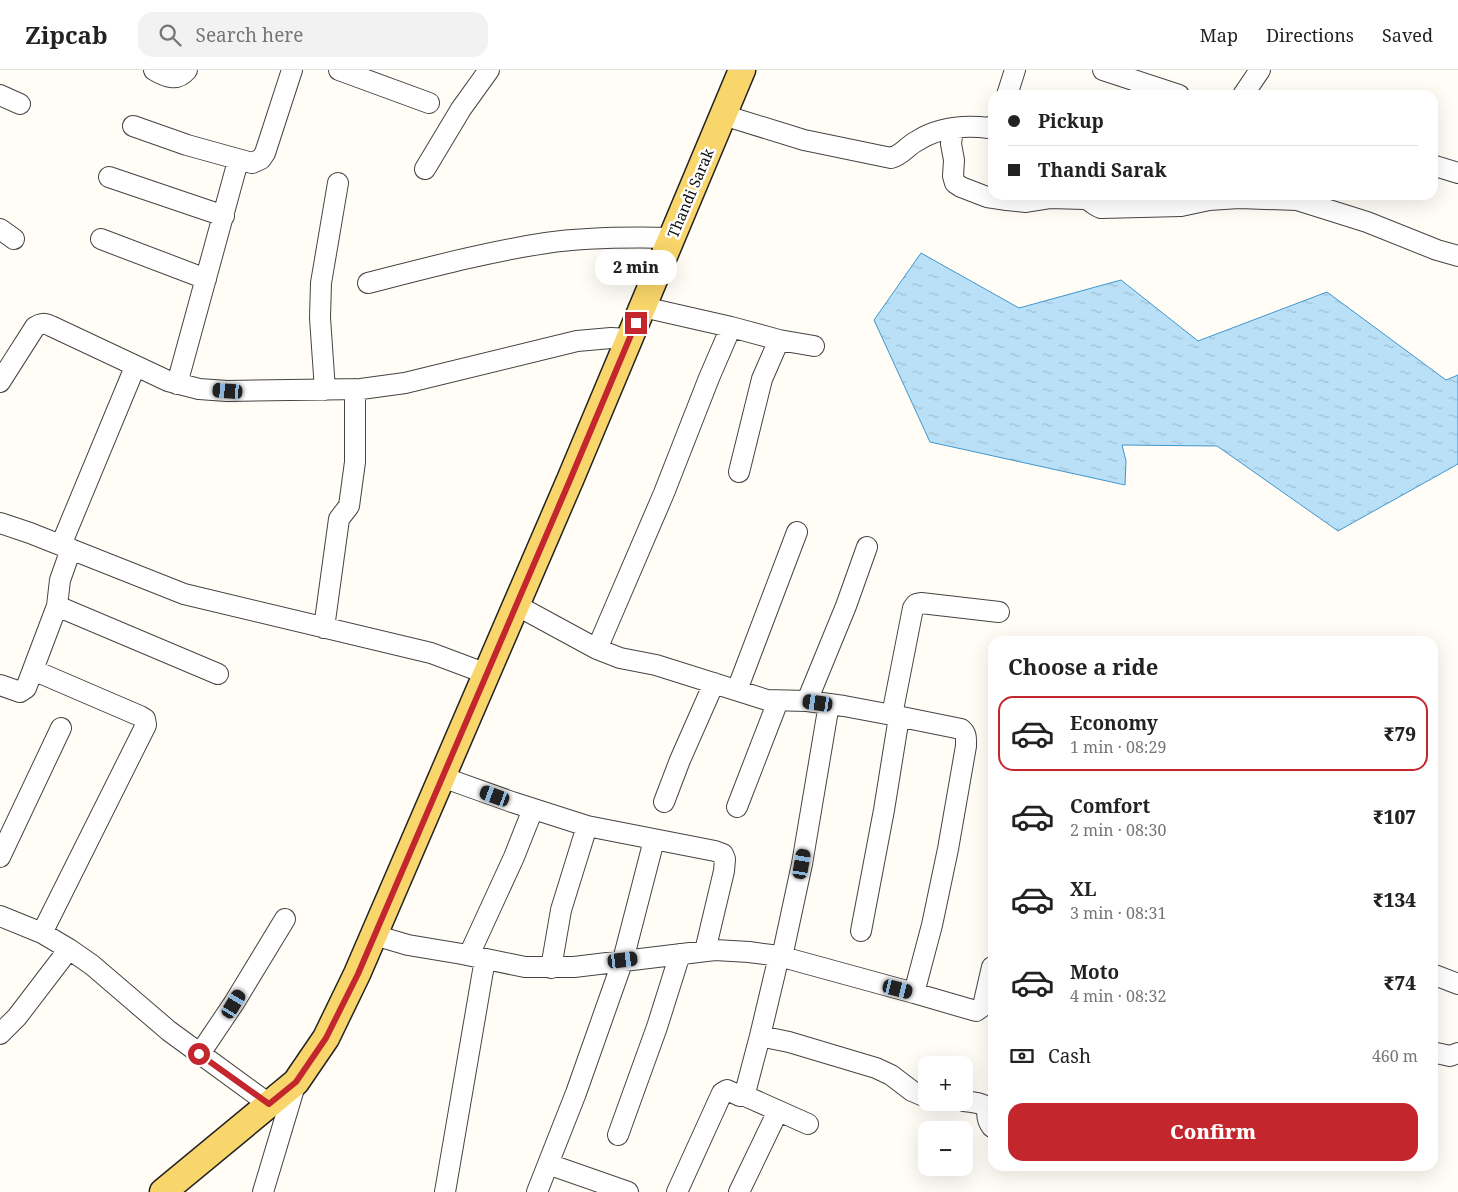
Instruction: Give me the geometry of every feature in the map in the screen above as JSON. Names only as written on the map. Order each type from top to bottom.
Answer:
[{"type":"main road","name":"Thandi Sarak","points":[[163,1192],[296,1082],[326,1038],[358,974],[487,674],[742,70]]},
{"type":"street","points":[[154,70],[175,78],[187,70]]},
{"type":"street","points":[[133,126],[238,161],[252,163],[260,159],[265,153],[292,70]]},
{"type":"street","points":[[339,70],[429,104]]},
{"type":"street","points":[[425,169],[461,109],[489,70]]},
{"type":"street","points":[[1008,90],[1014,70]]},
{"type":"street","points":[[1103,70],[1164,90]]},
{"type":"street","points":[[1246,90],[1260,70]]},
{"type":"street","points":[[0,94],[20,104]]},
{"type":"street","points":[[723,115],[804,140],[891,158],[899,155],[917,140],[929,135],[962,126],[988,128]]},
{"type":"street","points":[[953,128],[951,144],[955,183],[969,191],[988,197]]},
{"type":"street","points":[[177,384],[238,161]]},
{"type":"street","points":[[1438,167],[1458,173]]},
{"type":"street","points":[[109,177],[224,216]]},
{"type":"street","points":[[324,390],[320,318],[321,283],[338,183]]},
{"type":"street","points":[[1010,200],[1026,202],[1038,200]]},
{"type":"street","points":[[1089,200],[1101,208],[1181,206],[1209,200]]},
{"type":"street","points":[[1297,200],[1367,222],[1415,242],[1458,256]]},
{"type":"street","points":[[368,283],[486,254],[548,243],[619,237],[672,238]]},
{"type":"street","points":[[101,240],[206,279]]},
{"type":"street","points":[[643,307],[732,327],[779,340],[814,346]]},
{"type":"street","points":[[0,382],[35,327],[40,324],[51,326],[135,367],[177,384],[199,389],[228,391],[355,389],[405,383],[577,341],[611,338],[629,339]]},
{"type":"street","points":[[597,649],[732,327]]},
{"type":"street","points":[[738,472],[762,380],[779,340]]},
{"type":"street","points":[[2,690],[16,692],[23,691],[26,688],[57,606],[66,547],[135,367]]},
{"type":"street","points":[[324,628],[339,519],[349,506],[355,462],[355,389]]},
{"type":"street","points":[[0,523],[184,594],[431,653],[487,674]]},
{"type":"street","points":[[737,690],[797,532]]},
{"type":"street","points":[[808,701],[867,547]]},
{"type":"street","points":[[861,931],[884,810],[913,608],[916,604],[921,603],[999,612]]},
{"type":"street","points":[[57,606],[218,674]]},
{"type":"street","points":[[516,606],[597,649],[620,658],[656,665],[767,700],[808,701],[829,704],[960,729],[965,733],[966,746],[948,849],[932,925],[914,993]]},
{"type":"street","points":[[33,670],[140,716],[145,719],[146,724],[42,933]]},
{"type":"street","points":[[664,802],[680,760],[714,683]]},
{"type":"street","points":[[737,807],[778,701]]},
{"type":"street","points":[[743,1095],[760,1036],[802,864],[829,704]]},
{"type":"street","points":[[0,857],[61,728]]},
{"type":"street","points":[[442,777],[588,826],[723,854],[725,859],[724,870],[705,952]]},
{"type":"street","points":[[445,1192],[477,957],[533,809]]},
{"type":"street","points":[[550,968],[562,910],[588,826]]},
{"type":"street","points":[[537,1192],[576,1093],[623,960],[654,840]]},
{"type":"street","points":[[0,916],[42,933],[92,964],[169,1031],[269,1104]]},
{"type":"street","points":[[199,1054],[234,1004],[285,918]]},
{"type":"street","points":[[374,935],[408,945],[525,967],[574,967],[715,950],[749,952],[780,957],[976,1011],[983,1006],[988,984]]},
{"type":"street","points":[[0,1034],[17,1017],[69,949]]},
{"type":"street","points":[[618,1135],[658,1027],[680,954]]},
{"type":"street","points":[[1438,976],[1458,984]]},
{"type":"street","points":[[760,1036],[789,1042],[876,1068],[891,1075],[912,1091],[918,1093]]},
{"type":"street","points":[[1438,1053],[1450,1056],[1458,1053]]},
{"type":"street","points":[[263,1192],[296,1082]]},
{"type":"street","points":[[677,1192],[722,1093],[727,1090],[740,1096],[743,1095],[808,1124]]},
{"type":"street","points":[[973,1102],[986,1106],[988,1111]]},
{"type":"street","points":[[739,1192],[778,1110]]},
{"type":"street","points":[[548,1164],[628,1192]]},
{"type":"water","points":[[921,253],[1019,308],[1121,280],[1198,341],[1327,292],[1446,380],[1458,375],[1458,464],[1338,531],[1217,446],[1122,445],[1126,461],[1125,485],[930,442],[874,320]]},
{"type":"route","points":[[199,1054],[269,1104],[296,1082],[326,1038],[358,974],[636,323]]}]
